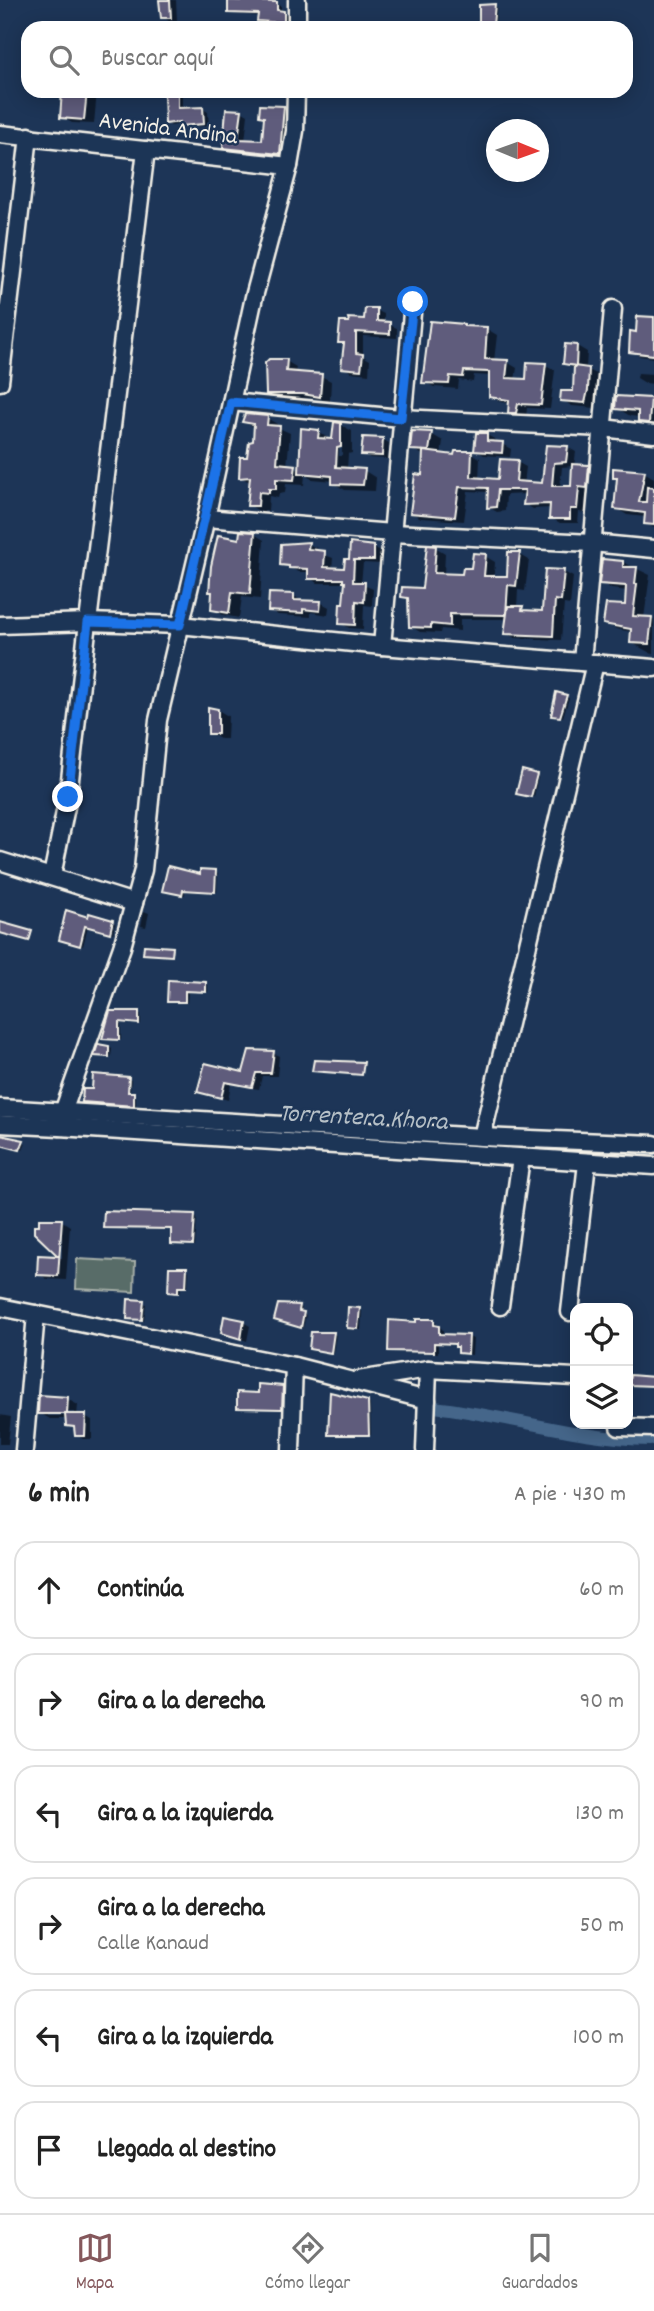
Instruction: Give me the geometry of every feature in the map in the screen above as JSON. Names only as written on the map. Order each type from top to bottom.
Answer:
[{"type":"street","points":[[297,0],[297,21]]},
{"type":"street","points":[[62,1119],[122,947],[143,870],[158,720],[258,284],[289,166],[295,131],[296,98]]},
{"type":"street","name":"Avenida Andina","points":[[0,134],[289,166]]},
{"type":"street","points":[[0,382],[29,136]]},
{"type":"street","points":[[52,876],[68,797],[146,150]]},
{"type":"street","points":[[382,646],[413,302]]},
{"type":"street","points":[[482,1137],[589,663],[592,543],[613,309]]},
{"type":"street","points":[[231,402],[401,418],[603,428],[654,434]]},
{"type":"street","points":[[206,518],[392,533],[592,543],[654,549]]},
{"type":"street","points":[[0,625],[88,622],[180,625],[382,646],[654,668]]},
{"type":"street","points":[[0,861],[134,903]]},
{"type":"street","points":[[0,1108],[62,1119],[521,1158],[654,1166]]},
{"type":"street","points":[[0,1124],[62,1119],[654,1144]]},
{"type":"street","points":[[499,1306],[521,1158]]},
{"type":"street","points":[[571,1303],[587,1163]]},
{"type":"street","points":[[0,1307],[294,1366],[428,1400]]},
{"type":"street","points":[[24,1450],[36,1314]]},
{"type":"street","points":[[291,1450],[294,1366]]},
{"type":"street","points":[[352,1381],[428,1369],[570,1377]]},
{"type":"street","points":[[425,1450],[428,1369]]},
{"type":"street","points":[[633,1427],[654,1428]]},
{"type":"green space","points":[[77,1259],[135,1262],[134,1292],[76,1289]]},
{"type":"building","points":[[159,0],[170,0],[171,18],[161,18]]},
{"type":"building","points":[[228,0],[277,2],[277,10],[284,11],[284,21],[257,21],[258,14],[228,13]]},
{"type":"building","points":[[495,4],[493,21],[479,21],[479,5]]},
{"type":"building","points":[[61,98],[86,98],[84,120],[60,118]]},
{"type":"building","points":[[164,98],[178,98],[178,108],[203,107],[204,124],[165,124]]},
{"type":"building","points":[[260,105],[284,106],[280,154],[223,148],[226,109],[242,110],[238,139],[262,140],[264,117],[259,116]]},
{"type":"building","points":[[365,308],[377,308],[377,321],[390,322],[390,334],[356,332],[356,353],[363,354],[361,370],[341,368],[344,343],[338,343],[340,322],[349,322],[348,318],[364,319]]},
{"type":"building","points":[[637,316],[654,317],[654,355],[629,352],[630,331],[636,332]]},
{"type":"building","points":[[430,321],[487,327],[485,359],[508,360],[506,378],[526,379],[527,362],[546,363],[541,405],[518,404],[516,413],[508,413],[509,400],[489,397],[489,372],[464,371],[463,377],[450,376],[449,384],[422,383]]},
{"type":"building","points":[[565,344],[577,345],[576,366],[563,364]]},
{"type":"building","points":[[269,359],[287,359],[286,371],[322,374],[320,397],[266,394],[265,363]]},
{"type":"building","points":[[574,366],[589,368],[585,403],[560,401],[561,391],[573,391]]},
{"type":"building","points":[[616,396],[651,398],[649,423],[638,422],[638,411],[615,409]]},
{"type":"building","points":[[245,414],[268,416],[267,425],[280,426],[277,463],[296,465],[294,480],[276,479],[276,489],[269,489],[269,493],[259,492],[258,506],[247,506],[250,477],[239,478],[240,457],[247,457],[249,442],[253,441],[254,424],[242,422]]},
{"type":"building","points":[[334,422],[341,423],[341,447],[337,448],[336,467],[365,469],[363,485],[332,484],[332,476],[299,473],[301,428],[319,430],[318,438],[332,439]]},
{"type":"building","points":[[412,431],[432,432],[429,451],[410,450]]},
{"type":"building","points":[[476,433],[487,433],[487,441],[503,442],[502,453],[474,451]]},
{"type":"building","points":[[363,437],[383,438],[382,456],[361,455]]},
{"type":"building","points":[[546,445],[568,446],[566,462],[554,463],[552,486],[571,486],[572,464],[589,465],[587,488],[579,487],[577,509],[570,509],[570,519],[549,519],[550,504],[523,505],[525,490],[498,490],[496,507],[487,508],[488,488],[459,487],[455,517],[410,513],[415,474],[422,475],[423,451],[454,455],[455,451],[472,451],[471,477],[498,479],[500,459],[518,460],[516,481],[542,483]]},
{"type":"building","points":[[613,468],[645,471],[639,502],[646,502],[647,487],[654,488],[654,525],[644,524],[645,513],[614,509],[617,478],[613,478]]},
{"type":"building","points":[[240,531],[255,532],[250,594],[232,592],[229,613],[211,610],[211,566],[218,535],[239,539]]},
{"type":"building","points":[[309,542],[308,549],[325,551],[324,567],[344,568],[345,559],[349,559],[350,543],[374,546],[374,560],[354,560],[353,582],[365,582],[364,602],[356,601],[355,625],[339,624],[345,582],[343,579],[308,579],[308,569],[280,565],[281,544]]},
{"type":"building","points":[[427,545],[436,546],[434,573],[462,574],[463,568],[471,568],[473,553],[486,554],[484,576],[507,576],[508,552],[520,552],[516,586],[508,585],[506,615],[450,614],[450,626],[431,624],[431,628],[409,627],[408,598],[401,597],[402,587],[422,588]]},
{"type":"building","points":[[602,559],[623,561],[623,567],[637,567],[633,616],[652,617],[649,644],[630,643],[631,629],[603,624],[606,604],[625,605],[626,586],[599,584]]},
{"type":"building","points":[[545,569],[564,570],[561,601],[555,600],[553,636],[504,634],[508,606],[523,606],[522,610],[542,611]]},
{"type":"building","points":[[269,593],[294,594],[294,600],[321,601],[320,611],[268,611]]},
{"type":"building","points":[[556,692],[567,695],[560,717],[551,716]]},
{"type":"building","points":[[208,707],[218,709],[218,734],[208,734]]},
{"type":"building","points":[[522,770],[537,774],[531,797],[516,794]]},
{"type":"building","points":[[168,866],[200,874],[200,869],[216,870],[215,892],[183,890],[182,895],[162,891]]},
{"type":"building","points":[[66,910],[88,917],[89,913],[113,920],[110,933],[85,926],[80,946],[59,940]]},
{"type":"building","points":[[0,922],[32,931],[29,941],[0,933]]},
{"type":"building","points":[[144,945],[173,947],[172,956],[143,954]]},
{"type":"building","points":[[168,980],[206,982],[206,992],[185,991],[185,1002],[167,1002]]},
{"type":"building","points":[[110,1011],[139,1011],[139,1024],[119,1022],[119,1040],[102,1039]]},
{"type":"building","points":[[98,1044],[109,1046],[109,1057],[94,1056]]},
{"type":"building","points":[[249,1050],[274,1051],[271,1073],[256,1073],[252,1087],[225,1082],[221,1098],[197,1092],[205,1063],[243,1072]]},
{"type":"building","points":[[314,1060],[364,1062],[362,1075],[312,1071]]},
{"type":"building","points":[[93,1074],[129,1077],[128,1092],[134,1092],[134,1106],[82,1102],[83,1089],[92,1089]]},
{"type":"building","points":[[0,1135],[24,1140],[20,1150],[0,1145]]},
{"type":"building","points":[[104,1211],[195,1214],[193,1245],[171,1244],[171,1229],[103,1228]]},
{"type":"building","points":[[39,1219],[62,1219],[58,1276],[37,1275],[38,1255],[58,1256],[34,1233],[34,1225],[39,1225]]},
{"type":"building","points":[[169,1267],[187,1267],[186,1287],[178,1287],[178,1293],[168,1292]]},
{"type":"building","points":[[128,1299],[144,1300],[142,1320],[127,1319]]},
{"type":"building","points":[[278,1304],[300,1305],[299,1311],[304,1312],[301,1328],[274,1320]]},
{"type":"building","points":[[348,1307],[360,1308],[358,1329],[347,1328]]},
{"type":"building","points":[[224,1316],[244,1320],[241,1339],[221,1333]]},
{"type":"building","points":[[416,1319],[434,1319],[434,1325],[439,1326],[439,1334],[469,1335],[468,1354],[458,1353],[455,1344],[434,1343],[434,1352],[388,1351],[389,1320],[416,1322]]},
{"type":"building","points":[[311,1332],[334,1332],[331,1353],[309,1349]]},
{"type":"building","points":[[633,1375],[654,1377],[654,1386],[633,1385]]},
{"type":"building","points":[[258,1384],[283,1386],[282,1409],[237,1408],[237,1392],[258,1393]]},
{"type":"building","points":[[330,1392],[368,1401],[369,1435],[328,1435]]},
{"type":"building","points":[[39,1395],[68,1397],[67,1414],[38,1414]]},
{"type":"building","points":[[65,1414],[86,1414],[85,1436],[75,1436],[74,1427],[66,1426]]},
{"type":"waterway","name":"Torrentera Khora","points":[[481,1147],[654,1154]]},
{"type":"waterway","points":[[434,1407],[596,1436],[650,1440]]},
{"type":"route","points":[[68,797],[88,622],[180,625],[231,402],[401,418],[413,302]]}]
